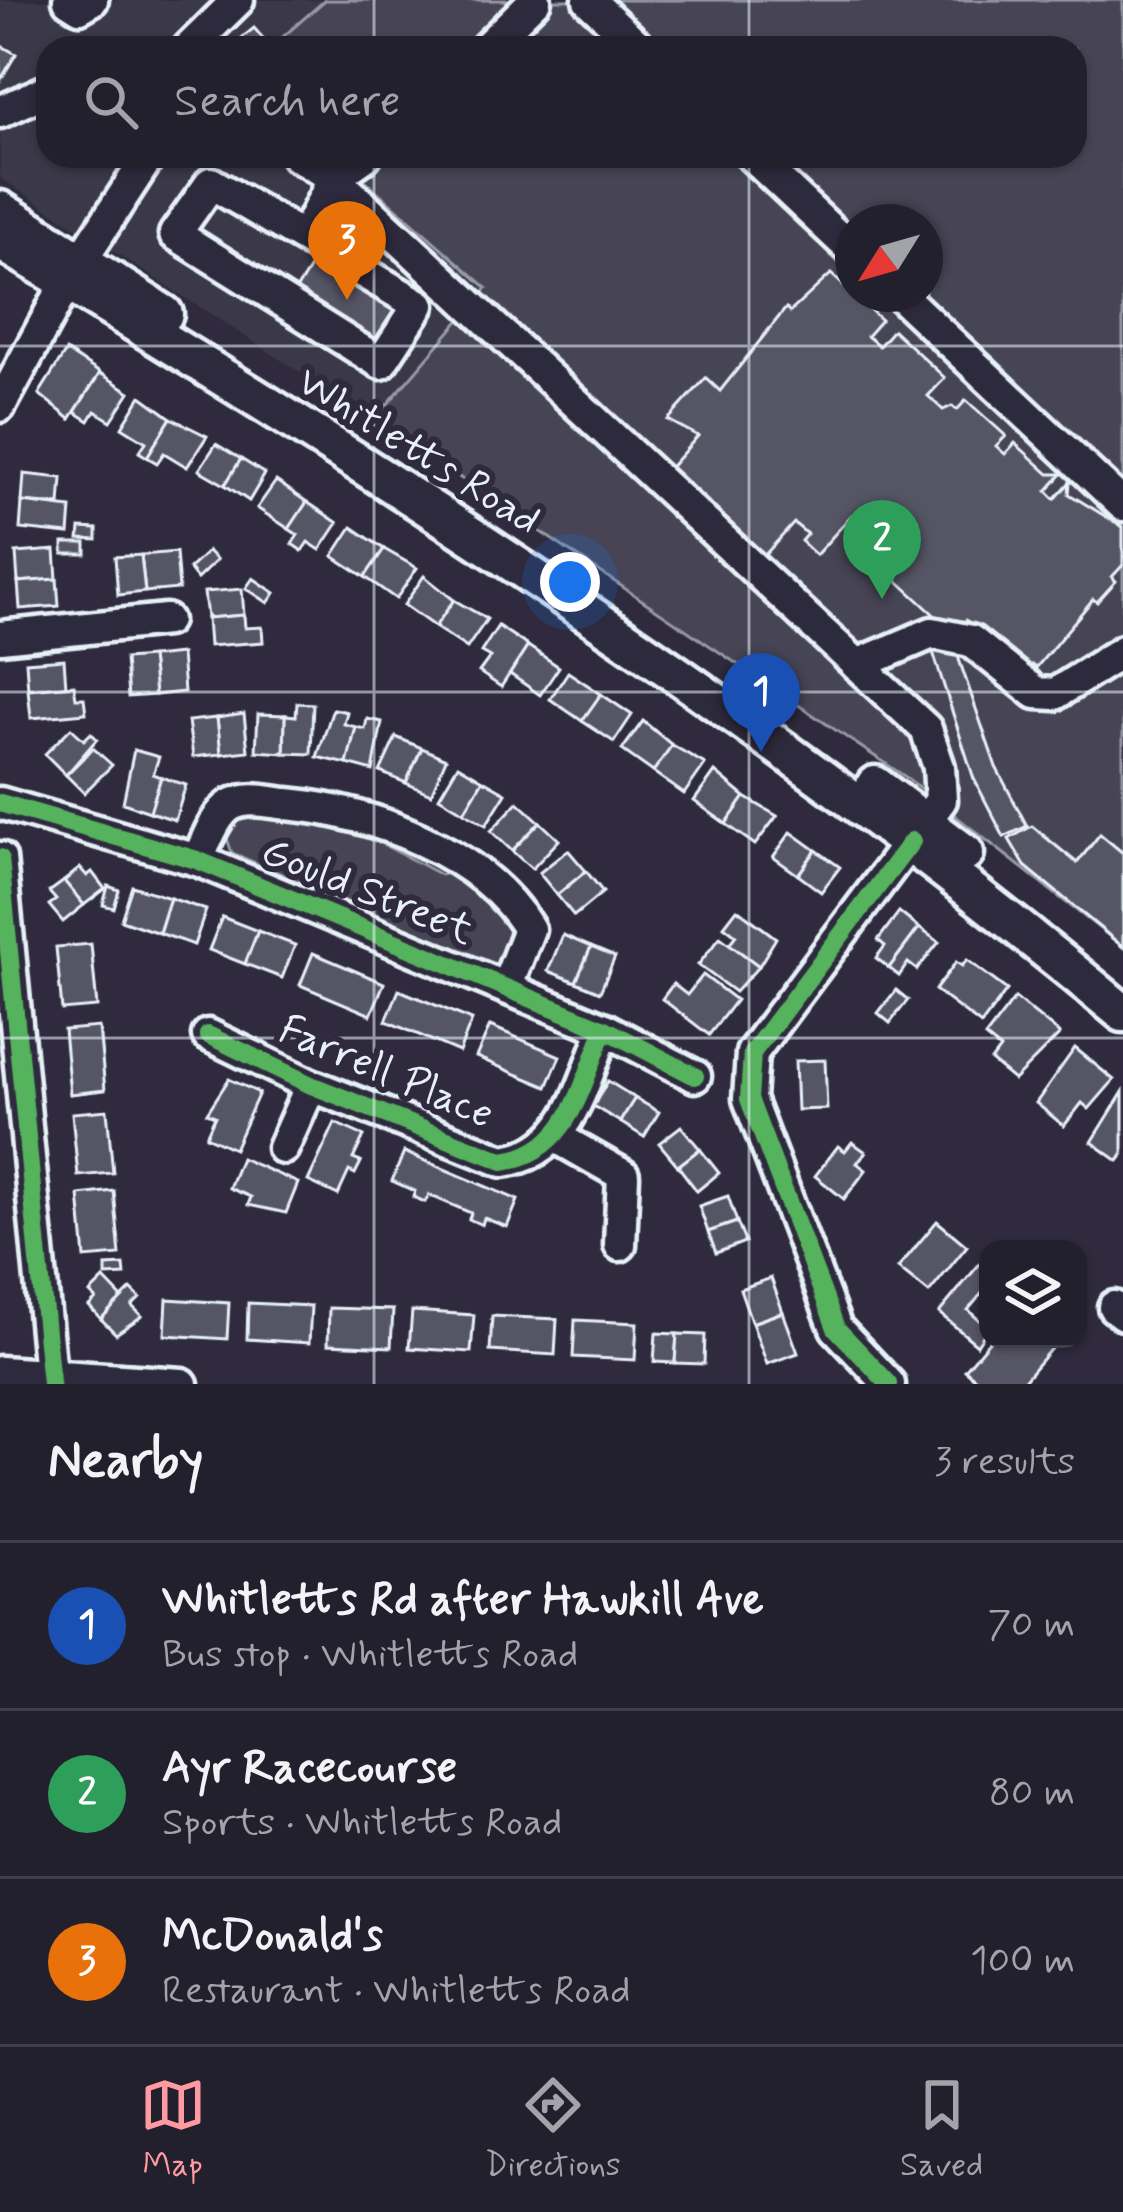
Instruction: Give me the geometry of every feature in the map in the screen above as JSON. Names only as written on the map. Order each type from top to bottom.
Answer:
[{"type":"main road","name":"Whitletts Road","points":[[0,210],[74,271],[712,673],[1123,980]]},
{"type":"main road","name":"Whitletts Road","points":[[0,241],[74,271]]},
{"type":"main road","name":"Whitletts Road","points":[[919,831],[1123,1012]]},
{"type":"street","points":[[69,0],[80,7],[92,0]]},
{"type":"street","points":[[201,36],[238,0]]},
{"type":"street","points":[[498,36],[535,0]]},
{"type":"street","points":[[590,0],[628,36]]},
{"type":"street","points":[[0,112],[36,96]]},
{"type":"street","points":[[0,406],[74,271],[140,168]]},
{"type":"street","points":[[317,168],[334,178],[926,729],[939,766],[940,800],[752,1053],[749,1075],[749,1099],[836,1328],[889,1384]]},
{"type":"street","points":[[306,234],[334,178],[348,168]]},
{"type":"street","points":[[765,168],[835,234]]},
{"type":"street","points":[[211,183],[306,234],[419,304],[381,364],[175,234],[211,183]]},
{"type":"street","points":[[918,312],[1123,505]]},
{"type":"street","points":[[0,637],[166,620]]},
{"type":"street","points":[[857,665],[932,633],[971,641],[1036,693],[1055,694],[1123,651]]},
{"type":"street","name":"Gould Street","points":[[0,802],[197,860],[605,1029],[695,1076]]},
{"type":"street","points":[[197,860],[222,812],[234,803],[316,806],[376,820],[435,849],[518,910],[529,929],[506,988]]},
{"type":"street","points":[[0,858],[50,1380]]},
{"type":"street","points":[[605,1029],[558,1138],[623,1175],[620,1245]]},
{"type":"street","name":"Farrell Place","points":[[208,1034],[311,1084],[503,1161],[537,1155],[558,1138]]},
{"type":"street","name":"Farrell Place","points":[[283,1148],[311,1084]]},
{"type":"street","points":[[0,1372],[50,1380],[182,1384]]},
{"type":"shaded area","points":[[0,0],[325,0],[284,36],[36,36],[36,168],[351,168],[487,288],[374,420],[0,178]]},
{"type":"shaded area","points":[[325,0],[1123,0],[1123,947],[907,778],[374,420],[487,288],[351,168],[1087,168],[1087,36],[284,36]]},
{"type":"shaded area","points":[[235,815],[314,815],[322,825],[373,839],[441,875],[453,872],[503,918],[513,936],[497,966],[232,853],[225,833]]},
{"type":"building","points":[[0,45],[16,54],[0,81]]},
{"type":"building","points":[[319,253],[401,304],[376,346],[293,295]]},
{"type":"building","points":[[831,274],[835,312],[872,312],[881,320],[867,336],[879,346],[893,330],[945,378],[928,396],[943,410],[952,406],[957,410],[966,400],[1006,436],[996,446],[1005,454],[1015,443],[1049,474],[1062,474],[1047,491],[1055,499],[1070,482],[1069,494],[1123,527],[1123,565],[1112,577],[1116,581],[1097,602],[1093,599],[1036,668],[1032,665],[1024,673],[966,620],[954,633],[875,560],[886,548],[851,516],[816,555],[801,541],[807,534],[794,523],[762,558],[667,471],[698,436],[668,420],[706,378],[720,391],[786,308],[790,312]]},
{"type":"building","points":[[66,351],[100,373],[70,419],[39,394]]},
{"type":"building","points":[[100,373],[130,392],[111,421],[95,411],[89,421],[75,412]]},
{"type":"building","points":[[141,396],[171,418],[147,457],[139,452],[146,442],[122,427]]},
{"type":"building","points":[[171,418],[207,436],[187,467],[164,453],[157,463],[147,457]]},
{"type":"building","points":[[216,444],[241,459],[225,485],[199,470]]},
{"type":"building","points":[[241,459],[265,474],[249,501],[225,485]]},
{"type":"building","points":[[24,474],[62,478],[60,505],[22,502]]},
{"type":"building","points":[[276,481],[307,502],[289,529],[257,508]]},
{"type":"building","points":[[22,502],[71,508],[69,534],[20,529]]},
{"type":"building","points":[[307,502],[338,523],[320,550],[308,542],[302,551],[292,544],[298,535],[289,529]]},
{"type":"building","points":[[352,527],[384,549],[365,577],[333,556]]},
{"type":"building","points":[[80,528],[97,529],[97,540],[79,539]]},
{"type":"building","points":[[63,543],[86,543],[86,554],[63,554]]},
{"type":"building","points":[[384,549],[417,568],[396,599],[365,577]]},
{"type":"building","points":[[55,550],[57,579],[18,582],[16,553]]},
{"type":"building","points":[[208,551],[217,560],[197,579],[189,569]]},
{"type":"building","points":[[176,552],[179,589],[145,592],[141,555]]},
{"type":"building","points":[[141,555],[145,592],[118,595],[115,557]]},
{"type":"building","points":[[424,576],[454,600],[435,627],[404,605]]},
{"type":"building","points":[[253,578],[275,593],[268,603],[246,588]]},
{"type":"building","points":[[57,579],[59,606],[20,609],[18,582]]},
{"type":"building","points":[[242,589],[244,615],[207,618],[204,592]]},
{"type":"building","points":[[454,600],[487,619],[467,648],[435,627]]},
{"type":"building","points":[[244,615],[245,628],[262,627],[263,642],[209,646],[207,618]]},
{"type":"building","points":[[498,626],[528,646],[501,687],[479,672],[490,657],[481,652]]},
{"type":"building","points":[[953,642],[996,767],[1027,826],[1004,837],[974,779],[932,649]]},
{"type":"building","points":[[528,646],[559,667],[540,695],[510,674]]},
{"type":"building","points":[[181,654],[184,692],[155,695],[151,657]]},
{"type":"building","points":[[151,657],[155,695],[128,697],[125,659]]},
{"type":"building","points":[[64,659],[66,686],[28,689],[26,662]]},
{"type":"building","points":[[568,672],[601,694],[582,721],[550,699]]},
{"type":"building","points":[[74,685],[76,698],[84,698],[86,713],[31,718],[28,689]]},
{"type":"building","points":[[601,694],[632,715],[614,742],[582,721]]},
{"type":"building","points":[[297,703],[313,704],[311,754],[284,753],[285,715],[296,716]]},
{"type":"building","points":[[333,709],[347,712],[344,724],[356,727],[347,764],[317,757]]},
{"type":"building","points":[[244,714],[248,751],[221,754],[217,718]]},
{"type":"building","points":[[258,714],[285,715],[284,753],[256,751]]},
{"type":"building","points":[[217,718],[221,754],[193,757],[188,721]]},
{"type":"building","points":[[367,719],[382,722],[373,771],[347,764],[356,727],[365,729]]},
{"type":"building","points":[[643,721],[672,745],[653,772],[622,750]]},
{"type":"building","points":[[71,728],[84,740],[91,733],[97,739],[66,775],[45,754]]},
{"type":"building","points":[[396,737],[422,748],[406,783],[380,772]]},
{"type":"building","points":[[672,745],[705,764],[684,794],[653,772]]},
{"type":"building","points":[[93,748],[112,765],[84,793],[66,775]]},
{"type":"building","points":[[422,748],[446,759],[431,794],[406,783]]},
{"type":"building","points":[[134,750],[159,757],[153,774],[161,777],[150,812],[123,803]]},
{"type":"building","points":[[458,765],[483,780],[464,812],[439,797]]},
{"type":"building","points":[[715,772],[745,797],[726,824],[694,801]]},
{"type":"building","points":[[161,777],[186,785],[175,820],[150,812]]},
{"type":"building","points":[[483,780],[506,793],[486,825],[464,812]]},
{"type":"building","points":[[745,797],[777,816],[755,845],[726,824]]},
{"type":"building","points":[[518,802],[540,822],[512,851],[491,831]]},
{"type":"building","points":[[540,822],[559,840],[532,869],[512,851]]},
{"type":"building","points":[[1032,826],[1077,863],[1100,834],[1123,853],[1123,947],[1025,866],[1009,839]]},
{"type":"building","points":[[791,832],[816,850],[798,875],[773,857]]},
{"type":"building","points":[[568,850],[586,871],[557,895],[539,873]]},
{"type":"building","points":[[816,850],[840,867],[821,892],[798,875]]},
{"type":"building","points":[[80,868],[87,876],[92,872],[105,889],[84,905],[64,881]]},
{"type":"building","points":[[586,871],[603,892],[574,916],[557,895]]},
{"type":"building","points":[[64,881],[84,905],[63,922],[49,905],[56,900],[49,892]]},
{"type":"building","points":[[108,886],[119,890],[114,908],[103,905]]},
{"type":"building","points":[[132,886],[170,898],[159,933],[121,920]]},
{"type":"building","points":[[170,898],[206,910],[194,945],[159,933]]},
{"type":"building","points":[[737,909],[776,938],[759,966],[729,944],[736,935],[724,926]]},
{"type":"building","points":[[899,912],[919,928],[889,968],[876,958],[885,946],[878,940]]},
{"type":"building","points":[[222,917],[258,931],[245,964],[209,950]]},
{"type":"building","points":[[919,928],[939,942],[917,970],[908,963],[899,976],[889,968]]},
{"type":"building","points":[[258,931],[295,945],[282,978],[245,964]]},
{"type":"building","points":[[563,935],[591,947],[576,982],[548,971]]},
{"type":"building","points":[[720,937],[759,966],[735,992],[698,965]]},
{"type":"building","points":[[91,944],[97,1007],[62,1010],[56,947]]},
{"type":"building","points":[[591,947],[615,957],[600,992],[576,982]]},
{"type":"building","points":[[313,953],[384,983],[371,1015],[300,985]]},
{"type":"building","points":[[967,960],[1007,990],[981,1025],[935,990],[956,962],[962,966]]},
{"type":"building","points":[[703,975],[736,1000],[709,1035],[662,999],[673,984],[687,995]]},
{"type":"building","points":[[399,990],[472,1020],[459,1052],[386,1021]]},
{"type":"building","points":[[896,990],[908,1000],[890,1023],[878,1013]]},
{"type":"building","points":[[1015,998],[1060,1034],[1014,1080],[991,1061],[1000,1049],[985,1037]]},
{"type":"building","points":[[490,1026],[560,1056],[547,1087],[476,1057]]},
{"type":"building","points":[[99,1027],[105,1090],[70,1094],[64,1030]]},
{"type":"building","points":[[1075,1048],[1114,1080],[1089,1109],[1082,1103],[1064,1126],[1036,1103]]},
{"type":"building","points":[[825,1060],[827,1109],[797,1110],[795,1061]]},
{"type":"building","points":[[229,1079],[259,1093],[234,1149],[206,1136],[215,1116],[207,1113]]},
{"type":"building","points":[[608,1081],[635,1098],[620,1122],[593,1106]]},
{"type":"building","points":[[1123,1092],[1123,1155],[1118,1161],[1092,1142]]},
{"type":"building","points":[[635,1098],[659,1112],[644,1137],[620,1122]]},
{"type":"building","points":[[107,1110],[113,1173],[78,1176],[72,1113]]},
{"type":"building","points":[[335,1123],[364,1136],[353,1159],[361,1162],[355,1174],[349,1171],[338,1195],[308,1181]]},
{"type":"building","points":[[681,1126],[700,1149],[678,1166],[659,1143]]},
{"type":"building","points":[[852,1142],[866,1152],[857,1163],[866,1170],[844,1199],[815,1176],[838,1146],[845,1151]]},
{"type":"building","points":[[700,1149],[719,1173],[697,1191],[678,1166]]},
{"type":"building","points":[[404,1152],[518,1200],[507,1227],[484,1218],[482,1225],[469,1219],[471,1213],[429,1195],[425,1202],[413,1197],[415,1191],[392,1181]]},
{"type":"building","points":[[241,1158],[298,1183],[286,1213],[248,1205],[251,1197],[229,1188]]},
{"type":"building","points":[[114,1191],[120,1255],[85,1258],[79,1195]]},
{"type":"building","points":[[728,1196],[737,1222],[708,1232],[699,1206]]},
{"type":"building","points":[[937,1221],[967,1246],[929,1293],[898,1268]]},
{"type":"building","points":[[737,1222],[745,1242],[716,1253],[708,1232]]},
{"type":"building","points":[[979,1264],[979,1297],[968,1310],[979,1320],[977,1345],[939,1313]]},
{"type":"building","points":[[124,1265],[125,1275],[106,1276],[106,1266]]},
{"type":"building","points":[[771,1278],[783,1312],[752,1323],[740,1289]]},
{"type":"building","points":[[104,1279],[122,1298],[101,1319],[89,1306],[96,1299],[90,1293]]},
{"type":"building","points":[[131,1289],[140,1298],[132,1306],[142,1316],[116,1334],[101,1319]]},
{"type":"building","points":[[167,1299],[229,1303],[227,1339],[165,1335]]},
{"type":"building","points":[[248,1303],[311,1306],[309,1343],[247,1339]]},
{"type":"building","points":[[329,1308],[393,1310],[391,1347],[328,1344]]},
{"type":"building","points":[[412,1311],[474,1315],[471,1352],[409,1348]]},
{"type":"building","points":[[783,1312],[798,1353],[767,1364],[752,1323]]},
{"type":"building","points":[[492,1316],[557,1319],[555,1355],[490,1351]]},
{"type":"building","points":[[575,1320],[637,1323],[635,1360],[573,1357]]},
{"type":"building","points":[[656,1333],[677,1334],[675,1363],[654,1362]]},
{"type":"building","points":[[677,1334],[705,1335],[704,1364],[675,1363]]},
{"type":"building","points":[[983,1348],[1051,1348],[1021,1384],[982,1384],[965,1370]]},
{"type":"cycle path","points":[[0,803],[197,860],[605,1029],[695,1076]]},
{"type":"cycle path","points":[[889,1384],[836,1328],[749,1099],[752,1053],[912,841]]},
{"type":"cycle path","points":[[0,858],[51,1384]]},
{"type":"cycle path","points":[[208,1035],[311,1085],[503,1161],[526,1155],[559,1130],[605,1029]]},
{"type":"place","name":"McDonald's","points":[[347,300]]},
{"type":"place","name":"Ayr Racecourse","points":[[882,599]]},
{"type":"place","name":"Whitletts Rd after Hawkill Ave","points":[[761,752]]}]
